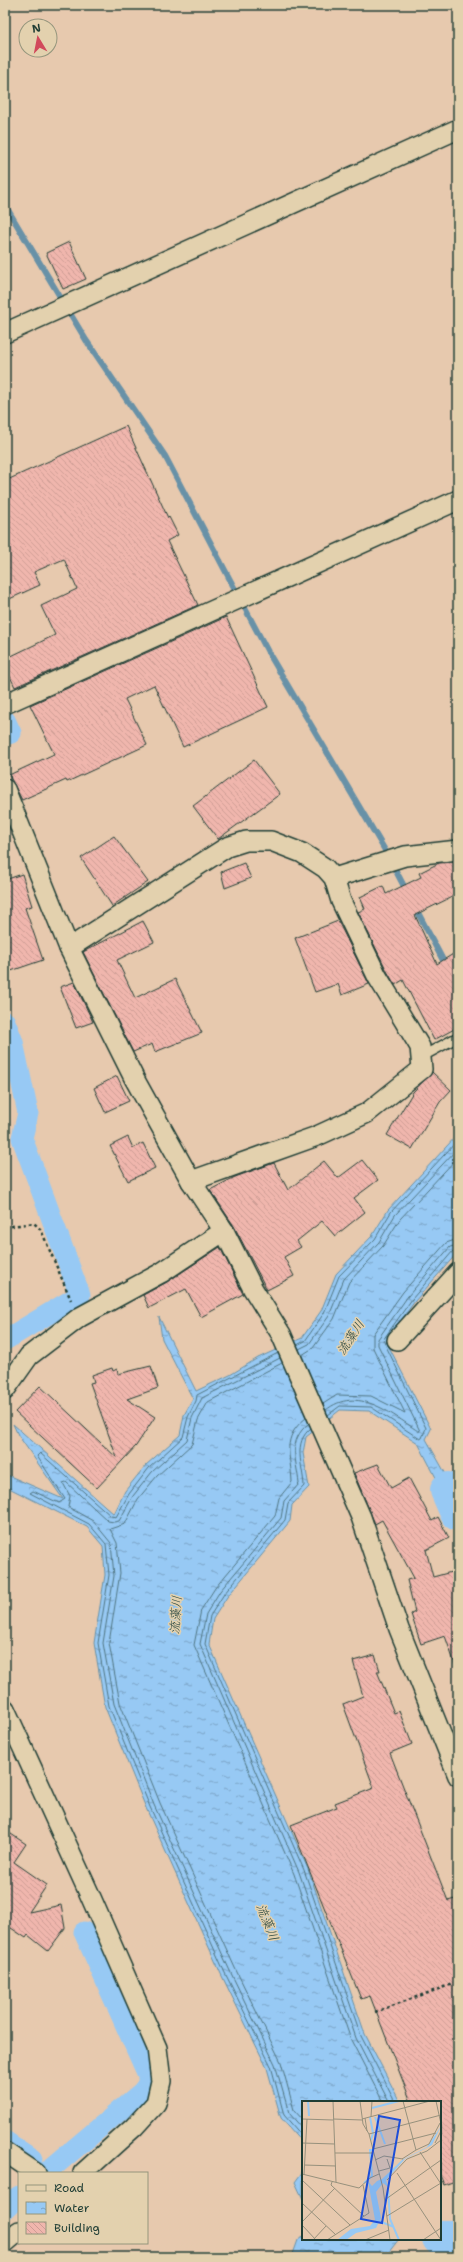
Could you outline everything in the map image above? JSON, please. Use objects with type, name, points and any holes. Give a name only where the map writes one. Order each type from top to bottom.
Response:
[{"type":"street","points":[[5,334],[458,129]]},
{"type":"street","points":[[5,704],[458,500]]},
{"type":"street","points":[[5,789],[9,809],[69,948],[135,1080],[191,1181],[224,1231],[253,1289],[281,1334],[361,1517],[399,1629],[453,1747],[458,1776]]},
{"type":"street","points":[[69,948],[227,847],[246,841],[271,841],[302,853],[326,868],[334,878],[340,901],[377,976],[420,1047],[422,1069],[367,1112],[317,1136],[191,1181]]},
{"type":"street","points":[[334,878],[405,856],[458,850]]},
{"type":"street","points":[[5,1390],[29,1356],[80,1317],[162,1273],[224,1231]]},
{"type":"street","points":[[398,1340],[458,1273]]},
{"type":"street","points":[[5,1709],[89,1893],[157,2048],[161,2081],[156,2102],[134,2127],[84,2172]]},
{"type":"street","points":[[5,2152],[35,2172]]},
{"type":"street","points":[[5,2243],[18,2232]]},
{"type":"lane","points":[[421,1057],[458,1037]]},
{"type":"path","points":[[5,1227],[34,1222],[41,1230],[66,1289]]},
{"type":"path","points":[[375,2012],[458,1982]]},
{"type":"water","name":"流藻川","points":[[458,1134],[458,1252],[415,1301],[386,1341],[431,1429],[426,1439],[452,1485],[444,1493],[418,1443],[369,1411],[340,1410],[306,1437],[303,1453],[309,1487],[292,1505],[290,1521],[227,1597],[213,1619],[209,1644],[308,1869],[365,2034],[399,2101],[302,2101],[302,2142],[281,2118],[267,2068],[221,1974],[146,1808],[105,1707],[94,1643],[105,1575],[103,1546],[87,1527],[5,1486],[5,1474],[63,1499],[18,1435],[13,1424],[114,1514],[125,1491],[146,1465],[180,1435],[184,1415],[193,1399],[162,1339],[159,1317],[196,1391],[230,1375],[258,1358],[302,1338],[321,1311],[336,1274],[372,1236],[388,1210]]},
{"type":"water","points":[[302,2172],[302,2197],[295,2182]]},
{"type":"water","points":[[302,2237],[302,2240],[398,2240],[385,2257],[292,2257],[298,2240]]},
{"type":"building","points":[[69,242],[86,279],[63,289],[46,253]]},
{"type":"building","points":[[126,426],[168,518],[169,517],[178,535],[167,541],[198,605],[15,687],[5,666],[5,659],[55,635],[41,606],[77,589],[64,559],[34,572],[40,585],[5,601],[5,481]]},
{"type":"building","points":[[226,617],[268,707],[183,747],[154,685],[125,699],[147,745],[67,782],[66,780],[22,800],[9,775],[54,754],[30,705]]},
{"type":"building","points":[[254,760],[280,794],[218,839],[193,806]]},
{"type":"building","points":[[114,836],[148,882],[112,906],[81,858]]},
{"type":"building","points":[[454,862],[458,870],[458,894],[415,915],[437,964],[458,951],[458,1027],[434,1040],[403,980],[395,985],[358,912],[365,909],[360,897],[383,886],[386,894],[421,877],[419,873],[439,863]]},
{"type":"building","points":[[244,863],[251,878],[225,888],[221,872]]},
{"type":"building","points":[[22,874],[32,906],[25,908],[43,960],[5,973],[5,880]]},
{"type":"building","points":[[143,921],[154,942],[117,960],[135,998],[175,979],[202,1033],[155,1052],[152,1044],[133,1052],[83,952]]},
{"type":"building","points":[[338,921],[369,984],[342,995],[338,984],[315,992],[295,938]]},
{"type":"building","points":[[74,982],[93,1022],[76,1028],[60,987]]},
{"type":"building","points":[[432,1072],[451,1090],[440,1102],[412,1149],[387,1135],[413,1092]]},
{"type":"building","points":[[117,1076],[129,1101],[105,1112],[94,1088]]},
{"type":"building","points":[[128,1137],[133,1148],[143,1143],[155,1168],[128,1181],[110,1146]]},
{"type":"building","points":[[362,1160],[378,1180],[354,1198],[365,1212],[335,1236],[322,1221],[297,1241],[301,1247],[284,1257],[294,1276],[267,1290],[234,1226],[210,1190],[235,1177],[274,1163],[288,1190],[324,1161],[338,1178]]},
{"type":"building","points":[[220,1247],[243,1294],[201,1317],[186,1289],[149,1308],[143,1295],[167,1282]]},
{"type":"building","points":[[151,1366],[158,1388],[127,1399],[155,1417],[136,1446],[97,1488],[15,1412],[40,1386],[117,1458],[90,1383],[94,1382],[92,1375],[112,1368],[113,1371],[117,1369],[118,1374]]},
{"type":"building","points":[[378,1464],[391,1488],[409,1478],[432,1521],[438,1517],[449,1538],[426,1550],[433,1577],[455,1571],[458,1584],[458,1666],[456,1667],[445,1636],[421,1644],[411,1614],[415,1612],[407,1580],[414,1578],[382,1520],[375,1524],[354,1473]]},
{"type":"building","points":[[375,1655],[380,1671],[377,1671],[394,1713],[399,1711],[412,1744],[390,1753],[448,1901],[458,1898],[458,2180],[444,2185],[441,2178],[441,2101],[411,2101],[370,1996],[361,1999],[291,1825],[337,1807],[335,1803],[374,1788],[343,1704],[363,1696],[353,1661]]},
{"type":"building","points":[[5,1830],[26,1844],[14,1862],[47,1885],[29,1912],[61,1905],[65,1928],[48,1951],[28,1935],[26,1938],[5,1924]]},
{"type":"waterway","points":[[5,205],[86,340],[165,456],[268,652],[386,852],[407,892]]},
{"type":"waterway","points":[[5,720],[11,733],[5,735]]},
{"type":"waterway","points":[[415,907],[446,966]]},
{"type":"waterway","points":[[5,1022],[13,1042],[28,1113],[22,1138],[80,1295],[5,1340]]},
{"type":"waterway","points":[[448,1490],[458,1513]]},
{"type":"waterway","points":[[47,2172],[142,2092],[148,2084],[148,2075],[84,1932]]},
{"type":"waterway","points":[[5,2141],[32,2159]]},
{"type":"waterway","points":[[5,2209],[18,2197]]},
{"type":"waterway","points":[[441,2238],[458,2238]]}]
